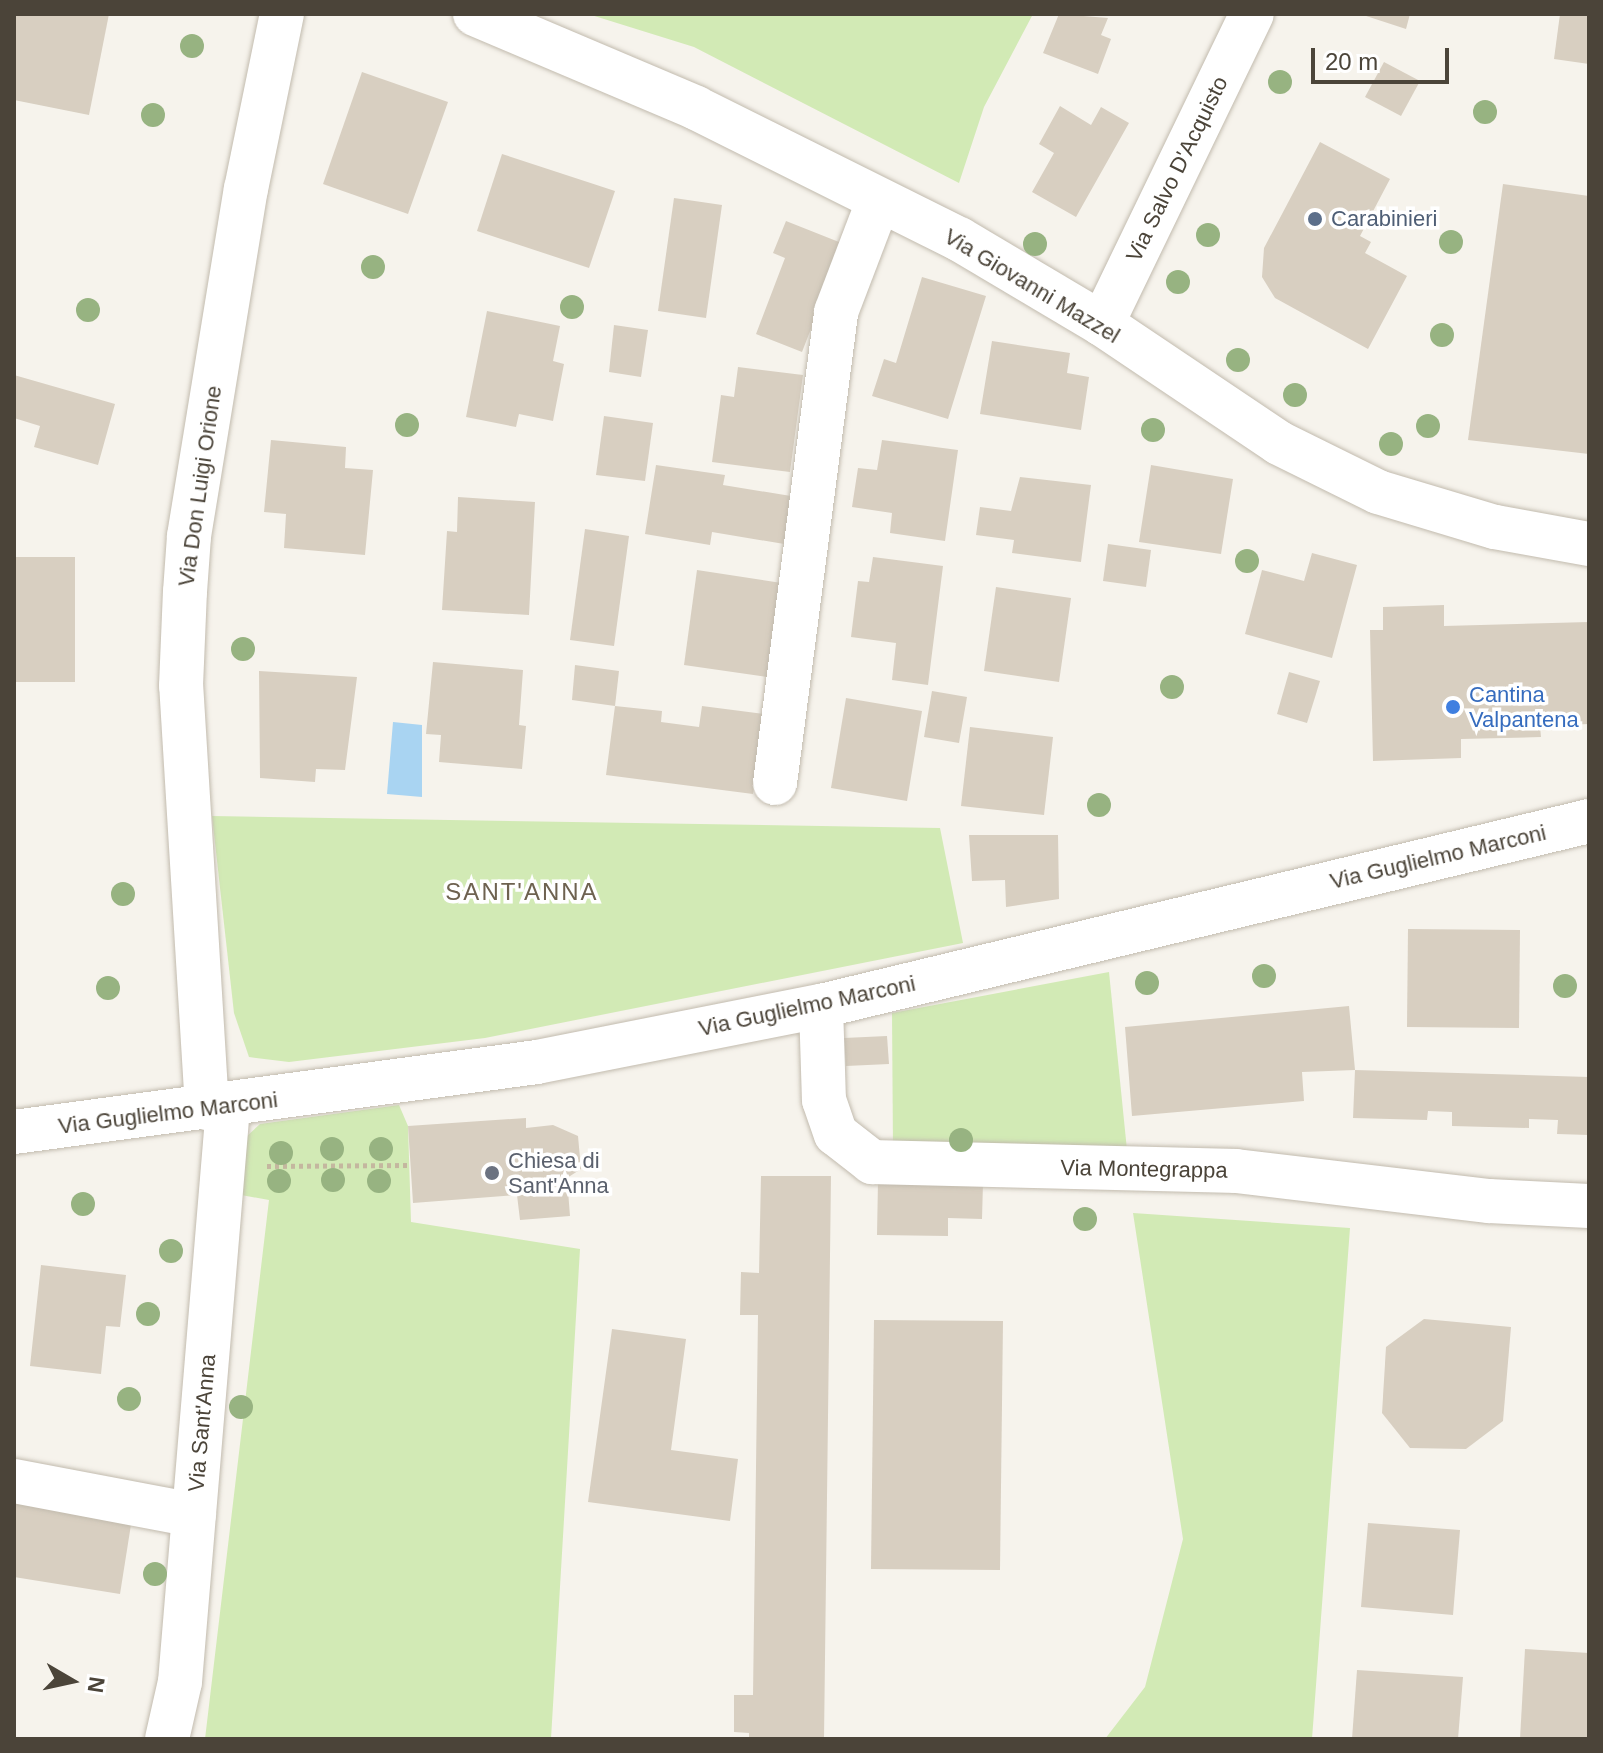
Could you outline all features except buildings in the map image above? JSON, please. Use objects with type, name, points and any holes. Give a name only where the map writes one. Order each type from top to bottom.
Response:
[{"type":"street","name":"Via Don Luigi Orione","points":[[217,1107],[181,686],[185,592],[246,189],[282,14]]},
{"type":"street","name":"Via Giovanni Mazzel","points":[[475,14],[696,108],[878,202],[959,239],[1102,324],[1279,443],[1378,492],[1480,523],[1589,544]]},
{"type":"street","name":"Via Salvo D'Acquisto","points":[[1102,324],[1252,14]]},
{"type":"street","points":[[775,783],[836,312],[878,202]]},
{"type":"street","name":"Via Guglielmo Marconi","points":[[14,1132],[537,1062],[821,1006],[1589,821]]},
{"type":"street","name":"Via Montegrappa","points":[[821,1006],[824,1100],[836,1134],[872,1162],[1236,1171],[1489,1201],[1589,1206]]},
{"type":"street","name":"Via Sant'Anna","points":[[167,1739],[180,1682],[224,1167],[217,1107]]},
{"type":"street","points":[[14,1481],[194,1515]]},
{"type":"path","points":[[224,1167],[410,1165]]},
{"type":"green space","points":[[588,14],[1033,14],[984,107],[959,183],[694,47]]},
{"type":"green space","points":[[212,816],[940,828],[963,943],[485,1038],[289,1062],[249,1057],[234,1013]]},
{"type":"green space","points":[[1109,972],[1127,1150],[893,1149],[892,1013]]},
{"type":"green space","points":[[399,1105],[408,1126],[411,1222],[580,1249],[551,1739],[205,1739],[269,1200],[241,1195],[245,1138],[260,1124]]},
{"type":"green space","points":[[1133,1213],[1350,1228],[1312,1739],[1105,1739],[1145,1687],[1183,1539]]},
{"type":"water","points":[[393,722],[422,725],[422,797],[387,794]]},
{"type":"place","name":"Carabinieri","points":[[1315,219]]},
{"type":"place","name":"Cantina Valpantena","points":[[1453,707]]},
{"type":"place","name":"Chiesa di Sant'Anna","points":[[492,1173]]},
{"type":"district","name":"SANT'ANNA","points":[[522,892]]}]
